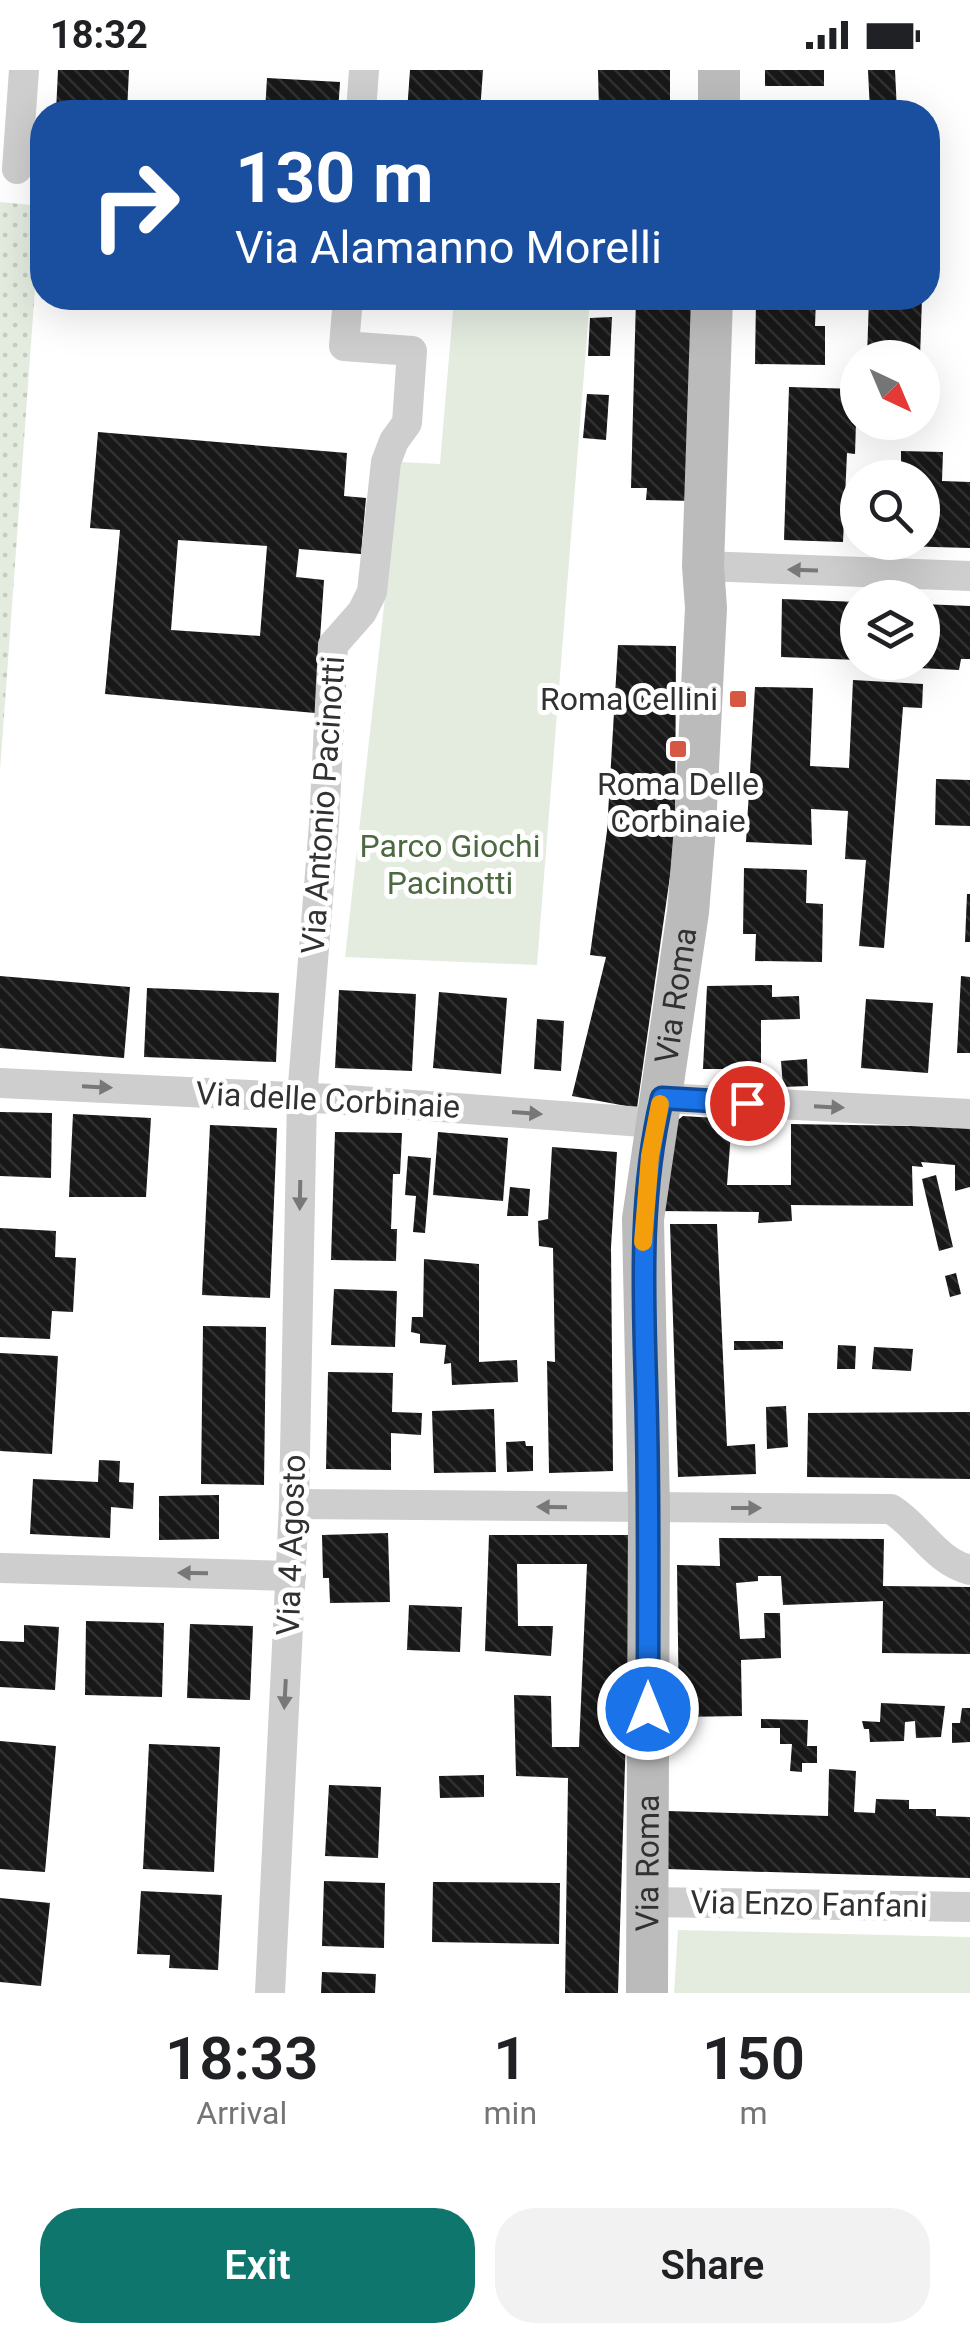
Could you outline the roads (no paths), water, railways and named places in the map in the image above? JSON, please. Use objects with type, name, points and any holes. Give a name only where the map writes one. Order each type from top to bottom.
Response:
[{"type":"main road","points":[[719,70],[719,100]]},
{"type":"main road","name":"Via Roma","points":[[646,1993],[649,1509],[643,1219],[688,912],[696,827],[706,608],[712,310]]},
{"type":"street","points":[[18,168],[24,70]]},
{"type":"street","points":[[362,100],[364,70]]},
{"type":"street","name":"Via Antonio Pacinotti","points":[[302,1097],[324,824],[333,645],[362,612],[372,592],[386,462],[407,423],[412,350],[344,346],[347,310]]},
{"type":"street","points":[[704,566],[970,576]]},
{"type":"street","name":"Via delle Corbinaie","points":[[0,1083],[659,1110],[970,1114]]},
{"type":"street","name":"Via 4 Agosto","points":[[270,1993],[294,1504],[302,1097]]},
{"type":"street","points":[[294,1504],[891,1509],[908,1520],[949,1562],[970,1570]]},
{"type":"street","points":[[0,1568],[290,1576]]},
{"type":"street","name":"Via Enzo Fanfani","points":[[648,1902],[970,1907]]},
{"type":"place","name":"Roma Cellini","points":[[738,699]]},
{"type":"place","name":"Roma Delle Corbinaie","points":[[678,749]]},
{"type":"park label","name":"Parco Giochi Pacinotti","points":[[450,864]]}]
